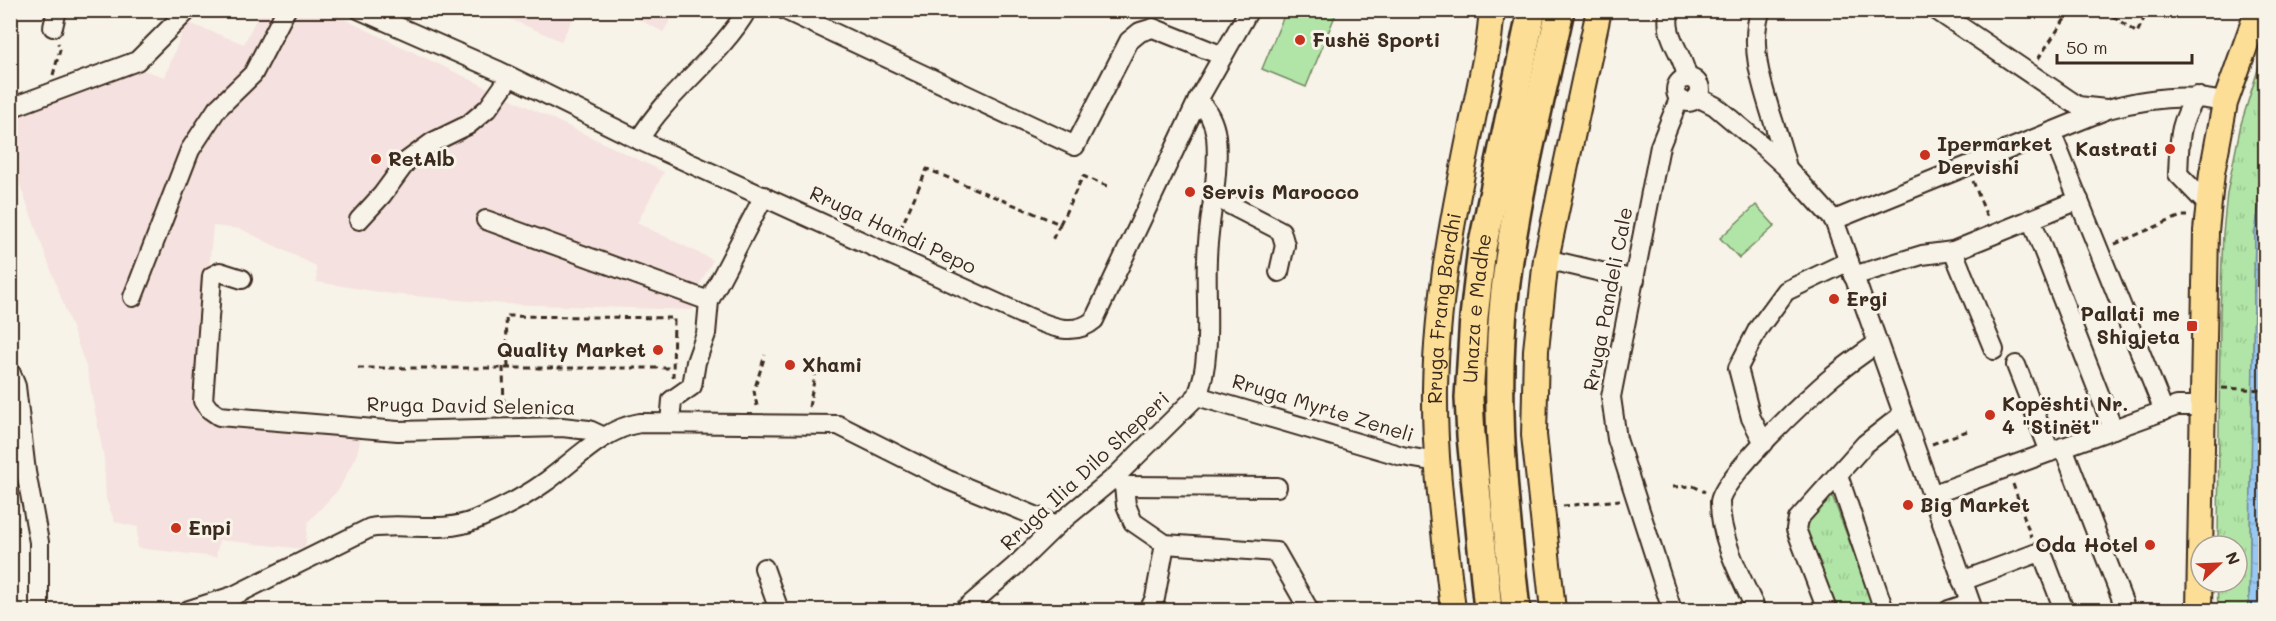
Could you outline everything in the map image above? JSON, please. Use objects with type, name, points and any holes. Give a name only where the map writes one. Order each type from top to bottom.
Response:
[{"type":"highway","points":[[1490,209],[1484,169],[1516,10]]},
{"type":"highway","name":"Unaza e Madhe","points":[[1488,610],[1476,501],[1469,398],[1474,317],[1490,209],[1532,10]]},
{"type":"highway","name":"Unaza e Madhe","points":[[1516,610],[1500,444],[1499,385],[1506,283],[1560,10]]},
{"type":"highway","points":[[1517,220],[1536,194],[1578,10]]},
{"type":"main road","name":"Rruga Frang Bardhi","points":[[1453,610],[1437,462],[1435,389],[1444,271],[1490,39],[1492,10]]},
{"type":"main road","points":[[1553,610],[1534,435],[1536,350],[1546,259],[1599,10]]},
{"type":"main road","points":[[2199,610],[2208,212],[2225,103],[2258,10]]},
{"type":"street","points":[[10,108],[137,62],[188,10]]},
{"type":"street","points":[[133,297],[190,150],[217,109],[253,74],[286,10]]},
{"type":"street","name":"Rruga Hamdi Pepo","points":[[360,10],[1030,318],[1070,331],[1084,328],[1094,320],[1198,100],[1249,10]]},
{"type":"street","points":[[639,140],[663,105],[678,92],[747,10]]},
{"type":"street","points":[[785,10],[1075,146],[1128,41],[1140,32],[1154,28],[1223,56]]},
{"type":"street","name":"Rruga Pandeli Cale","points":[[1670,10],[1666,22],[1685,62],[1687,78],[1680,81],[1676,88],[1689,98],[1660,146],[1611,397],[1617,439],[1672,610]]},
{"type":"street","points":[[1761,10],[1755,38],[1757,58],[1787,168]]},
{"type":"street","points":[[1936,10],[2079,106],[2108,109]]},
{"type":"street","points":[[359,220],[407,161],[432,141],[468,124],[488,108],[510,77]]},
{"type":"street","points":[[1833,220],[2108,109],[2131,103],[2197,96],[2225,103]]},
{"type":"street","points":[[2197,96],[2180,127],[2178,174],[2208,212]]},
{"type":"street","points":[[1689,98],[1715,106],[1787,168],[1833,220],[1972,607],[1949,610]]},
{"type":"street","name":"Rruga Ilia Dilo Sheperi","points":[[964,610],[1015,566],[1057,525],[1120,482],[1197,396],[1204,362],[1207,258],[1216,133],[1206,108],[1198,100]]},
{"type":"street","points":[[2052,132],[2164,411]]},
{"type":"street","points":[[670,423],[672,400],[692,386],[696,362],[706,334],[709,301],[764,196]]},
{"type":"street","points":[[1213,196],[1281,231],[1285,244],[1279,272]]},
{"type":"street","points":[[1764,443],[1751,418],[1738,368],[1758,329],[1786,291],[1851,269],[1953,251],[2079,200]]},
{"type":"street","points":[[2031,219],[2113,429]]},
{"type":"street","points":[[486,220],[709,301]]},
{"type":"street","points":[[1953,251],[1994,350]]},
{"type":"street","points":[[1546,259],[1635,280]]},
{"type":"street","name":"Rruga David Selenica","points":[[242,279],[220,272],[212,276],[203,401],[219,416],[398,431],[562,427],[589,430],[604,437]]},
{"type":"street","points":[[1756,610],[1727,542],[1720,499],[1729,481],[1764,443],[1831,377],[1876,344]]},
{"type":"street","points":[[2016,365],[2126,610]]},
{"type":"street","points":[[10,371],[16,386],[18,472],[39,542],[39,610]]},
{"type":"street","name":"Rruga Myrte Zeneli","points":[[1197,396],[1402,456],[1437,462]]},
{"type":"street","points":[[1931,495],[2177,406],[2203,405]]},
{"type":"street","points":[[1827,610],[1796,529],[1798,519],[1865,444],[1902,416]]},
{"type":"street","points":[[189,610],[233,596],[370,528],[386,525],[446,527],[472,521],[543,484],[604,437],[627,425],[670,423],[838,426],[937,475],[1057,525]]},
{"type":"street","points":[[1838,475],[1884,610]]},
{"type":"street","points":[[1277,487],[1120,482],[1133,522],[1165,544],[1276,552],[1309,610]]},
{"type":"street","points":[[1149,610],[1155,598],[1165,544]]},
{"type":"street","points":[[1962,581],[2037,553],[2044,558],[2064,610]]},
{"type":"street","points":[[764,568],[779,610]]},
{"type":"path","points":[[2029,73],[2071,10]]},
{"type":"path","points":[[2104,10],[2137,33],[2148,10]]},
{"type":"path","points":[[46,95],[60,50],[55,19]]},
{"type":"path","points":[[1967,166],[1994,234]]},
{"type":"path","points":[[899,232],[927,169],[1060,224]]},
{"type":"path","points":[[1052,240],[1083,176],[1107,186]]},
{"type":"path","points":[[2100,251],[2181,216],[2208,212]]},
{"type":"path","points":[[505,428],[506,316],[674,318],[672,400]]},
{"type":"path","points":[[756,402],[754,391],[765,355]]},
{"type":"path","points":[[809,402],[817,365]]},
{"type":"path","points":[[358,368],[673,368]]},
{"type":"path","points":[[2221,388],[2265,390]]},
{"type":"path","points":[[1915,451],[1967,431]]},
{"type":"path","points":[[2007,467],[2037,553]]},
{"type":"path","points":[[1672,487],[1693,486]]},
{"type":"path","points":[[1561,507],[1636,498]]},
{"type":"shaded area","points":[[260,11],[327,11],[664,172],[637,223],[713,260],[694,295],[693,310],[505,304],[392,294],[317,282],[316,266],[241,229],[213,226],[195,408],[200,418],[297,429],[362,432],[357,454],[339,489],[308,522],[305,549],[219,540],[216,557],[137,548],[138,527],[115,522],[106,499],[104,458],[87,369],[11,160],[11,118],[142,70],[165,77],[186,22],[244,44]]},
{"type":"shaded area","points":[[492,11],[577,11],[561,41]]},
{"type":"shaded area","points":[[623,11],[676,11],[663,32]]},
{"type":"green space","name":"Fushë Sporti","points":[[1286,11],[1337,11],[1306,87],[1262,69]]},
{"type":"green space","points":[[2265,47],[2265,166],[2255,233],[2249,610],[2218,610],[2217,594],[2249,594],[2249,534],[2218,534],[2223,233],[2227,193],[2241,124]]},
{"type":"green space","points":[[1756,205],[1775,226],[1739,258],[1720,238]]},
{"type":"green space","points":[[1832,495],[1875,610],[1838,610],[1803,523]]},
{"type":"water","points":[[2265,166],[2266,610],[2249,610],[2255,233]]},
{"type":"place","name":"Fushë Sporti","points":[[1300,40]]},
{"type":"place","name":"Kastrati","points":[[2170,149]]},
{"type":"place","name":"Ipermarket Dervishi","points":[[1925,155]]},
{"type":"place","name":"RetAlb","points":[[376,159]]},
{"type":"place","name":"Servis Marocco","points":[[1190,192]]},
{"type":"place","name":"Ergi","points":[[1834,299]]},
{"type":"place","name":"Pallati me Shigjeta","points":[[2192,326]]},
{"type":"place","name":"Quality Market","points":[[658,350]]},
{"type":"place","name":"Xhami","points":[[790,365]]},
{"type":"place","name":"Kopështi Nr. 4 \"Stinët\"","points":[[1990,415]]},
{"type":"place","name":"Big Market","points":[[1908,505]]},
{"type":"place","name":"Enpi","points":[[176,528]]},
{"type":"place","name":"Oda Hotel","points":[[2150,545]]}]
